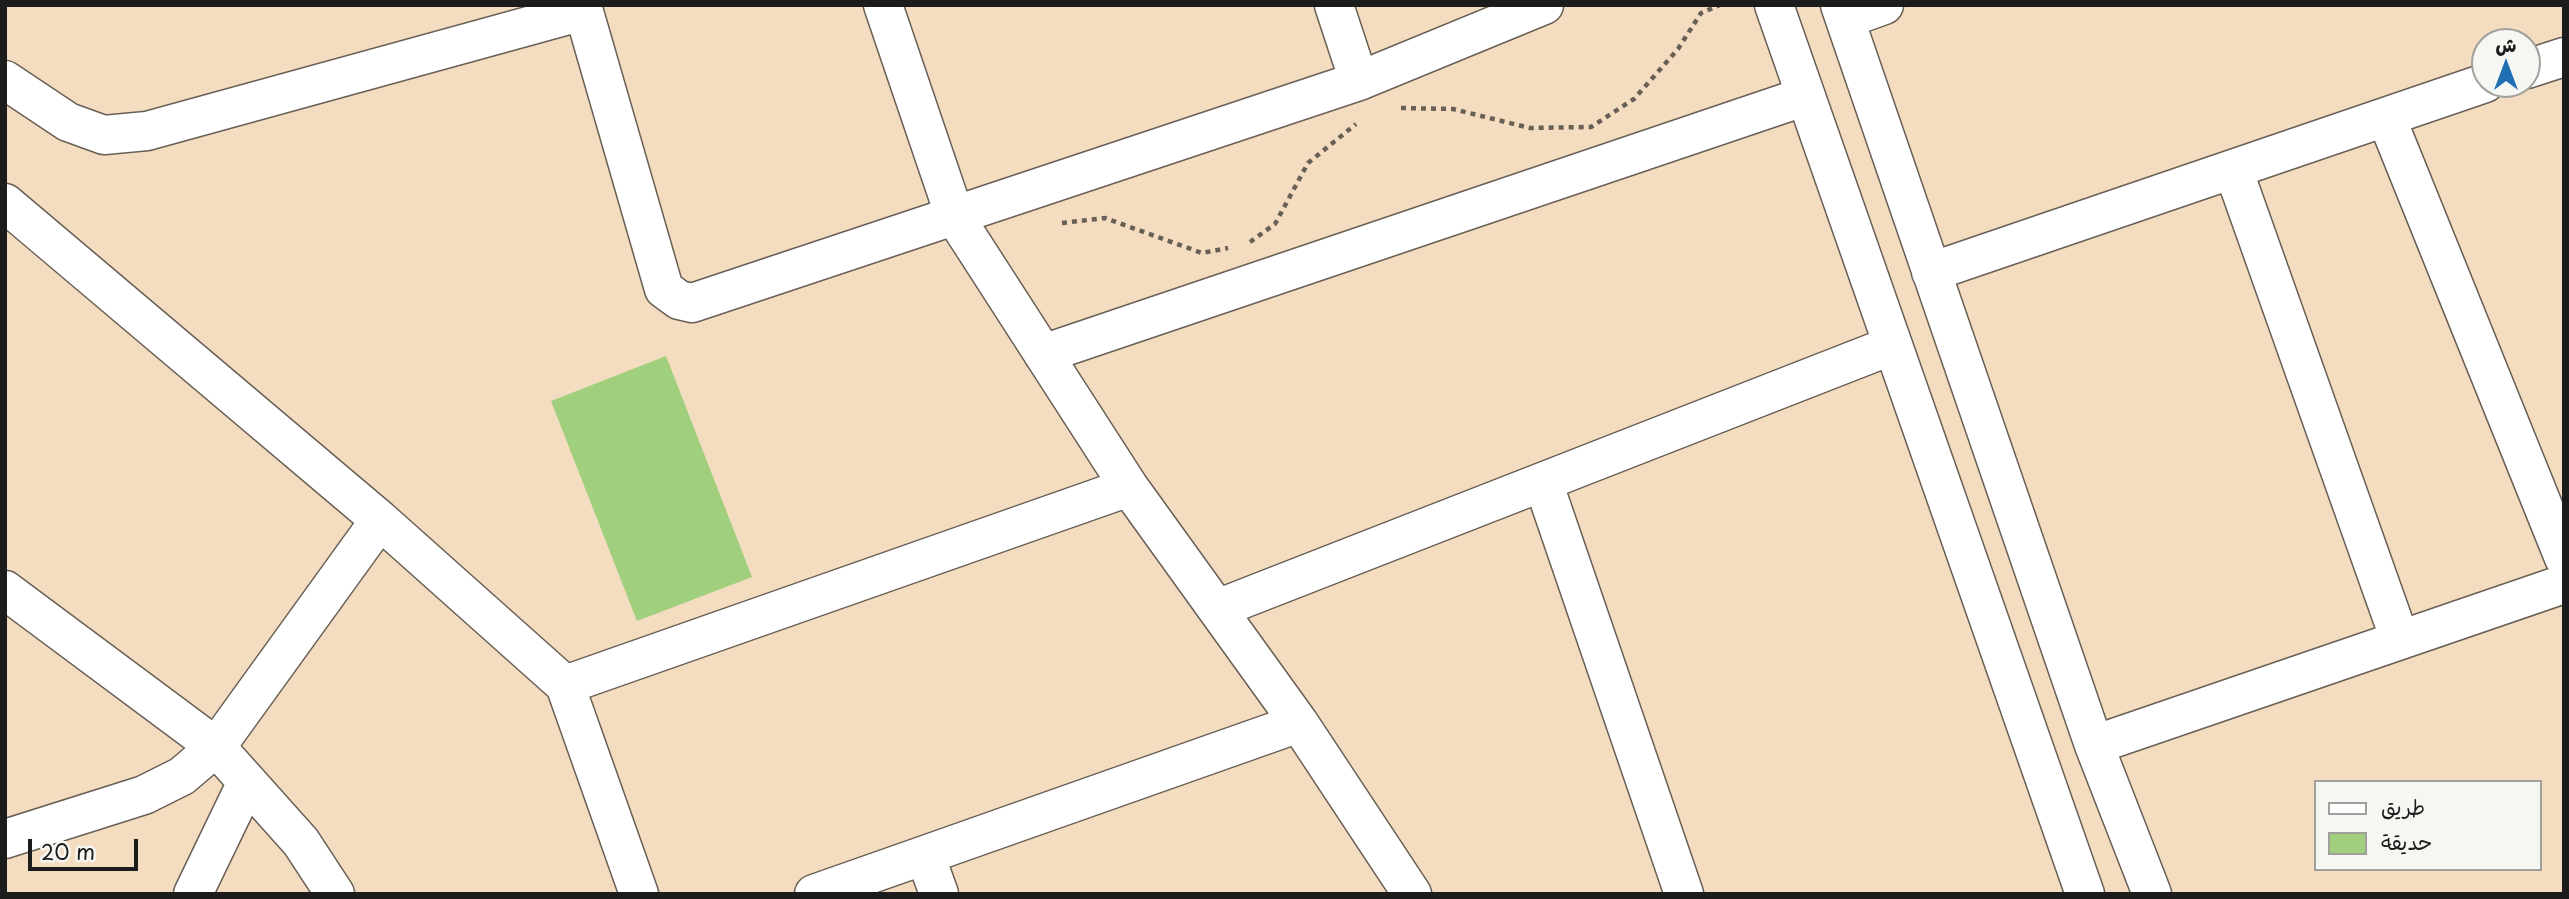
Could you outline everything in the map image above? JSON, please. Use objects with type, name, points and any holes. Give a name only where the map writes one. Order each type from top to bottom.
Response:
[{"type":"street","points":[[883,5],[955,217],[1129,488],[1299,723],[1412,894]]},
{"type":"street","points":[[1335,5],[1359,81]]},
{"type":"street","points":[[5,80],[68,122],[104,135],[148,131],[582,8],[664,289],[679,300],[692,303],[1359,81],[1544,5]]},
{"type":"street","points":[[1774,5],[2085,894]]},
{"type":"street","points":[[1884,5],[1842,12],[2094,745],[2151,894]]},
{"type":"street","points":[[2541,64],[2564,57]]},
{"type":"street","points":[[1931,272],[2471,88]]},
{"type":"street","points":[[1043,354],[1805,96]]},
{"type":"street","points":[[2386,117],[2564,558]]},
{"type":"street","points":[[2233,169],[2400,640]]},
{"type":"street","points":[[5,203],[380,520],[565,685],[639,894]]},
{"type":"street","points":[[1217,609],[1893,345]]},
{"type":"street","points":[[1543,482],[1684,894]]},
{"type":"street","points":[[565,685],[1129,488]]},
{"type":"street","points":[[5,839],[144,795],[182,776],[216,747],[380,520]]},
{"type":"street","points":[[2094,745],[2564,584]]},
{"type":"street","points":[[5,590],[216,747],[301,842],[335,894]]},
{"type":"street","points":[[814,894],[1299,723]]},
{"type":"street","points":[[193,894],[247,782]]},
{"type":"street","points":[[925,855],[939,894]]},
{"type":"path","points":[[1392,111],[1404,107],[1453,109],[1530,128],[1591,127],[1634,99],[1678,49],[1701,13],[1720,5]]},
{"type":"path","points":[[1245,245],[1275,225],[1308,163],[1356,124],[1368,120]]},
{"type":"path","points":[[1056,224],[1105,218],[1202,253],[1234,247]]},
{"type":"green space","points":[[666,356],[752,577],[637,621],[551,401]]}]
